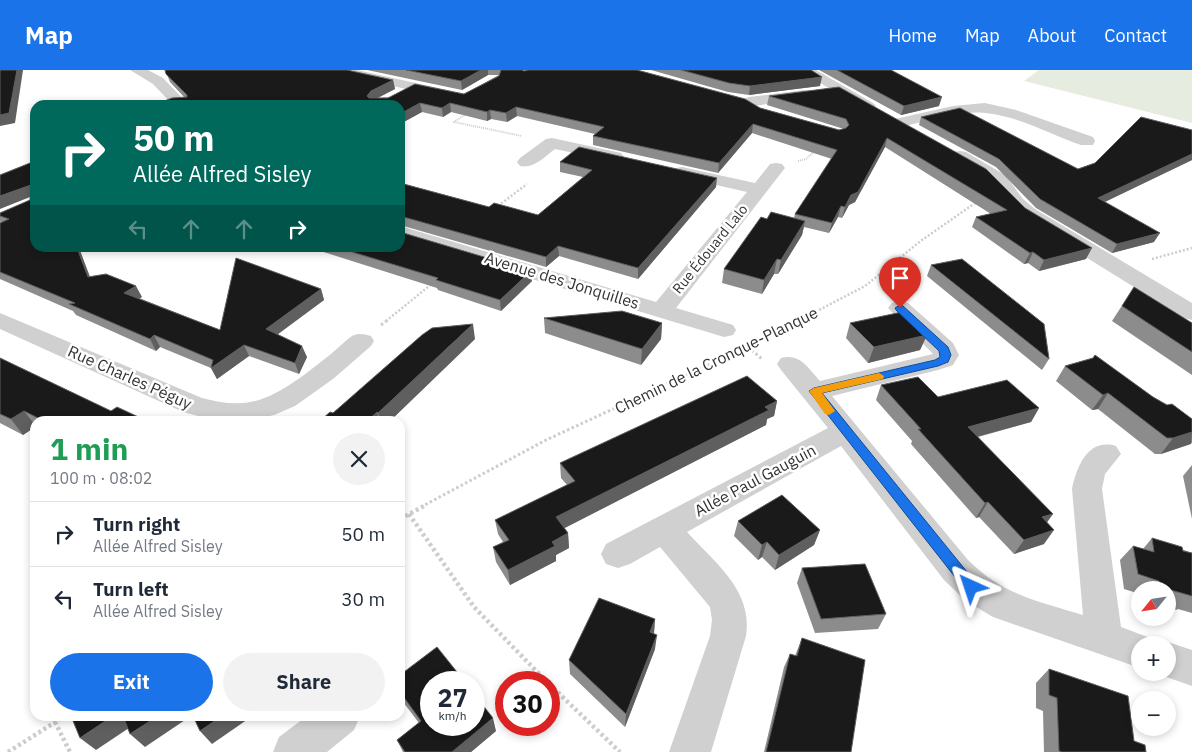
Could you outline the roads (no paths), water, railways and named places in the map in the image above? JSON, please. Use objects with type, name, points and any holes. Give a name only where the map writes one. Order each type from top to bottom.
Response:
[{"type":"street","points":[[137,70],[158,81],[177,100]]},
{"type":"street","points":[[338,70],[464,97]]},
{"type":"street","points":[[806,70],[924,135]]},
{"type":"street","points":[[397,96],[414,86]]},
{"type":"street","points":[[772,115],[742,101],[839,89]]},
{"type":"street","points":[[890,117],[983,108],[1013,114],[1087,141]]},
{"type":"street","points":[[526,162],[552,142],[634,161]]},
{"type":"street","points":[[948,149],[999,179],[1016,203],[1028,213],[1192,313]]},
{"type":"street","name":"Rue Édouard Lalo","points":[[662,167],[758,189]]},
{"type":"street","name":"Rue Édouard Lalo","points":[[662,310],[776,168]]},
{"type":"street","name":"Avenue des Jonquilles","points":[[405,234],[724,330]]},
{"type":"street","points":[[814,391],[944,359],[946,355],[944,350],[900,308]]},
{"type":"street","name":"Rue Charles Péguy","points":[[0,320],[193,405],[216,412],[246,412],[279,403],[303,389],[362,342]]},
{"type":"street","points":[[790,364],[814,391],[971,587],[988,599],[1005,606],[1131,648]]},
{"type":"street","name":"Allée Paul Gauguin","points":[[618,554],[845,431]]},
{"type":"street","points":[[1104,639],[1087,489],[1091,470],[1106,454]]},
{"type":"street","points":[[664,529],[723,596],[730,607],[731,622],[728,636],[690,752]]},
{"type":"street","points":[[1176,663],[1192,668]]},
{"type":"street","points":[[294,752],[334,721]]}]
